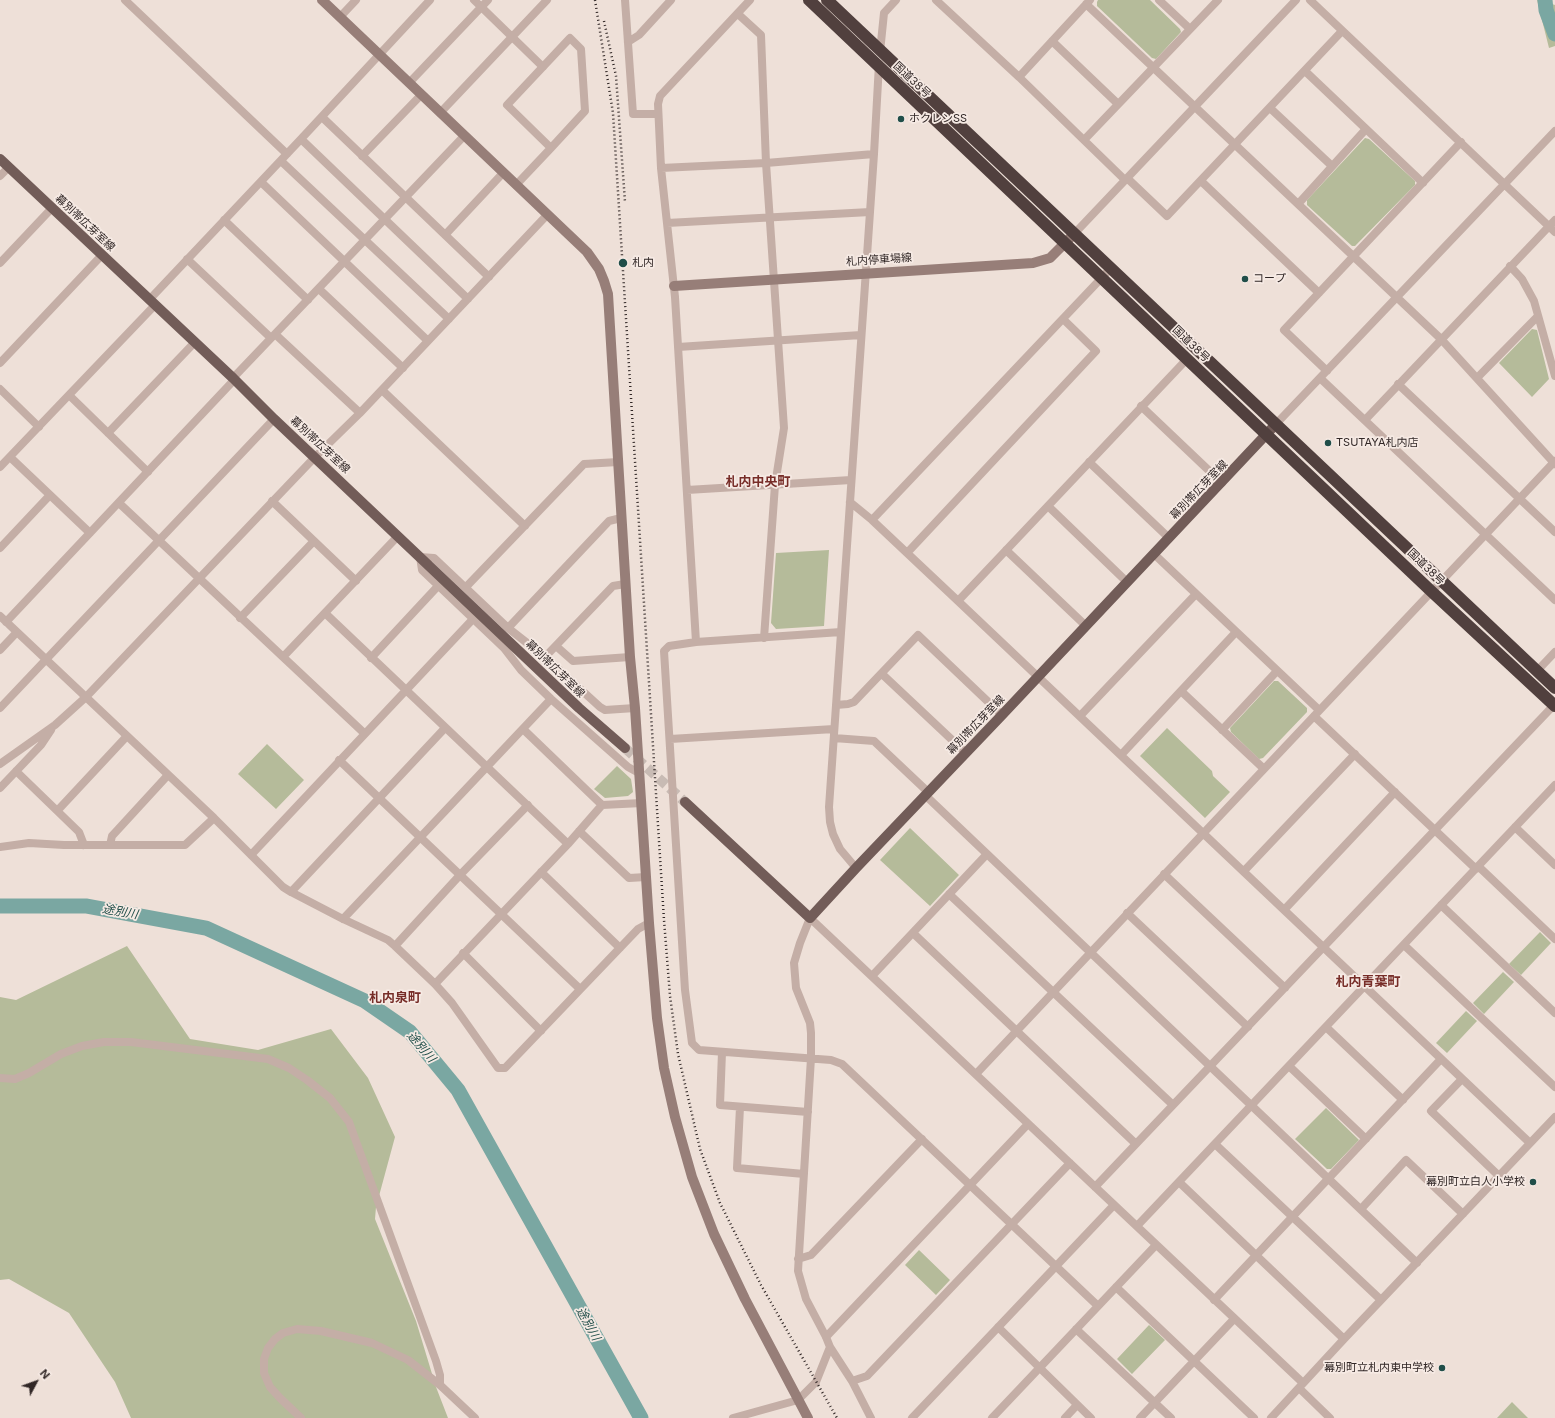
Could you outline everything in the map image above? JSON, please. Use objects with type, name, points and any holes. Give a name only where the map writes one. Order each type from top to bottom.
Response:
[{"type":"highway","name":"国道38号","points":[[809,0],[1554,706]]},
{"type":"highway","name":"国道38号","points":[[826,0],[1555,688]]},
{"type":"main road","name":"幕別帯広芽室線","points":[[0,159],[234,379],[274,419],[579,708],[625,748]]},
{"type":"main road","name":"幕別帯広芽室線","points":[[810,918],[1276,424]]},
{"type":"main road","points":[[685,802],[810,918]]},
{"type":"street","points":[[125,0],[287,154]]},
{"type":"street","points":[[322,0],[587,252],[598,269],[608,294],[625,584],[642,803],[649,923],[657,1018],[664,1068],[675,1117],[692,1177],[714,1234],[745,1298],[808,1418]]},
{"type":"street","points":[[340,17],[356,0]]},
{"type":"street","points":[[0,467],[69,395],[152,302],[187,259],[262,182],[430,0]]},
{"type":"street","points":[[474,0],[543,67]]},
{"type":"street","points":[[409,83],[488,0]]},
{"type":"street","points":[[440,113],[546,0]]},
{"type":"street","points":[[625,0],[633,114],[658,114]]},
{"type":"street","points":[[628,42],[639,35],[671,0]]},
{"type":"street","points":[[696,642],[674,286],[667,224],[658,114],[660,96],[750,0]]},
{"type":"street","points":[[856,868],[840,849],[833,834],[830,822],[829,807],[880,50],[884,13],[896,0]]},
{"type":"street","points":[[936,0],[1167,216],[1342,31]]},
{"type":"street","points":[[1159,0],[1190,30]]},
{"type":"street","points":[[1084,140],[1218,0]]},
{"type":"street","points":[[1074,234],[1296,0]]},
{"type":"street","points":[[1310,0],[1504,184],[1553,226],[1510,266],[1365,420]]},
{"type":"street","points":[[976,1074],[1263,768],[1554,462],[1441,339],[1154,67],[1088,2],[1019,77]]},
{"type":"street","points":[[738,14],[761,35],[766,163],[784,428],[775,485],[764,638]]},
{"type":"street","points":[[516,185],[551,148],[585,111],[581,49],[570,38],[507,105],[551,148]]},
{"type":"street","points":[[1052,41],[1118,104]]},
{"type":"street","points":[[1305,71],[1422,183]]},
{"type":"street","points":[[362,156],[421,95]]},
{"type":"street","points":[[1270,108],[1332,166]]},
{"type":"street","points":[[322,117],[489,277]]},
{"type":"street","points":[[1299,203],[1366,129]]},
{"type":"street","points":[[1276,424],[1555,131]]},
{"type":"street","points":[[464,136],[273,336],[119,503],[3,619],[214,818],[283,887],[342,919],[388,940],[395,946],[435,984],[452,1003],[498,1068],[505,1068],[638,929],[649,923]]},
{"type":"street","points":[[301,139],[468,299]]},
{"type":"street","points":[[1327,371],[1284,330],[1461,142]]},
{"type":"street","points":[[662,168],[766,163],[874,154]]},
{"type":"street","points":[[281,161],[449,319]]},
{"type":"street","points":[[0,176],[9,167]]},
{"type":"street","points":[[445,235],[503,173]]},
{"type":"street","points":[[1201,181],[1319,293]]},
{"type":"street","points":[[262,182],[428,341]]},
{"type":"street","points":[[0,263],[52,208]]},
{"type":"street","points":[[667,224],[870,212]]},
{"type":"street","points":[[0,764],[55,725],[86,697],[272,501],[382,390],[547,215]]},
{"type":"street","points":[[224,220],[308,300]]},
{"type":"street","name":"札内停車場線","points":[[674,286],[1033,263],[1050,258],[1074,234]]},
{"type":"street","points":[[0,363],[102,255]]},
{"type":"street","points":[[187,259],[360,413]]},
{"type":"street","points":[[1510,266],[1522,280],[1534,301],[1555,376]]},
{"type":"street","points":[[872,520],[1111,268]]},
{"type":"street","points":[[319,289],[403,368]]},
{"type":"street","points":[[1477,378],[1538,316]]},
{"type":"street","points":[[907,553],[1096,350],[1063,319]]},
{"type":"street","points":[[678,347],[861,335]]},
{"type":"street","points":[[108,433],[194,342]]},
{"type":"street","points":[[958,601],[1187,359]]},
{"type":"street","points":[[1320,378],[1555,600]]},
{"type":"street","points":[[1398,384],[1555,532]]},
{"type":"street","points":[[0,389],[39,427]]},
{"type":"street","points":[[382,390],[525,526]]},
{"type":"street","points":[[69,395],[148,472]]},
{"type":"street","points":[[1142,406],[1222,482]]},
{"type":"street","points":[[0,708],[274,419]]},
{"type":"street","points":[[10,456],[90,533]]},
{"type":"street","points":[[466,587],[584,464],[618,462]]},
{"type":"street","points":[[1089,462],[1169,538]]},
{"type":"street","points":[[687,490],[851,480]]},
{"type":"street","points":[[0,548],[50,495]]},
{"type":"street","points":[[272,501],[356,581]]},
{"type":"street","points":[[850,502],[872,520],[1080,716],[1530,1143]]},
{"type":"street","points":[[119,503],[364,733]]},
{"type":"street","points":[[1048,506],[1127,582]]},
{"type":"street","points":[[508,628],[610,522],[621,518]]},
{"type":"street","points":[[283,657],[398,536]]},
{"type":"street","points":[[240,618],[314,541]]},
{"type":"street","points":[[1006,550],[1086,626]]},
{"type":"street","points":[[1154,554],[1278,671],[1355,754],[1435,830],[1555,939]]},
{"type":"street","points":[[635,708],[605,710],[600,707],[545,657],[508,628],[434,558],[420,557],[422,570],[504,648],[521,670],[551,699],[628,767],[639,773]]},
{"type":"street","points":[[545,657],[613,586],[625,584]]},
{"type":"street","points":[[370,658],[438,586]]},
{"type":"street","points":[[1080,716],[1196,594]]},
{"type":"street","points":[[325,613],[370,658],[406,690],[568,844]]},
{"type":"street","points":[[251,855],[364,733],[473,619]]},
{"type":"street","points":[[0,650],[17,632]]},
{"type":"street","points":[[841,632],[696,642],[669,646],[664,651],[685,990],[692,1043],[699,1050],[812,1058],[831,1060],[842,1064],[1098,1306]]},
{"type":"street","points":[[1121,755],[1236,632]]},
{"type":"street","points":[[836,705],[854,702],[918,635],[1002,715]]},
{"type":"street","points":[[556,646],[573,661],[630,657]]},
{"type":"street","points":[[1536,671],[1555,652]]},
{"type":"street","points":[[1222,730],[1278,671]]},
{"type":"street","points":[[882,674],[966,753]]},
{"type":"street","points":[[1181,691],[1263,768]]},
{"type":"street","points":[[342,919],[551,699]]},
{"type":"street","points":[[1095,1187],[1554,706]]},
{"type":"street","points":[[0,788],[41,745],[55,725]]},
{"type":"street","points":[[291,892],[445,728]]},
{"type":"street","points":[[523,729],[602,805]]},
{"type":"street","points":[[670,739],[834,729]]},
{"type":"street","points":[[58,810],[127,736]]},
{"type":"street","points":[[834,738],[874,741],[987,854],[1417,1263]]},
{"type":"street","points":[[1244,871],[1355,754]]},
{"type":"street","points":[[339,760],[580,989]]},
{"type":"street","points":[[16,771],[79,832],[84,845]]},
{"type":"street","points":[[110,845],[112,836],[168,775]]},
{"type":"street","points":[[1137,1226],[1515,827],[1554,788]]},
{"type":"street","points":[[1284,910],[1395,792]]},
{"type":"street","points":[[435,984],[568,844],[602,805],[642,803]]},
{"type":"street","points":[[395,946],[460,875],[528,805]]},
{"type":"street","points":[[0,847],[29,843],[84,845],[185,845],[214,818]]},
{"type":"street","points":[[1515,827],[1555,865]]},
{"type":"street","points":[[579,830],[629,878],[646,877]]},
{"type":"street","points":[[872,976],[987,854]]},
{"type":"street","points":[[541,872],[620,948]]},
{"type":"street","points":[[1164,874],[1285,988]]},
{"type":"street","points":[[949,894],[1173,1105]]},
{"type":"street","points":[[1441,905],[1555,1013]]},
{"type":"street","points":[[1127,913],[1248,1027]]},
{"type":"street","points":[[871,1418],[852,1381],[830,1347],[806,1299],[798,1271],[812,1058],[810,1024],[796,988],[794,963],[810,918],[1234,1319],[1301,1386],[1330,1418]]},
{"type":"street","points":[[913,933],[1136,1144]]},
{"type":"street","points":[[1404,945],[1555,1087]]},
{"type":"street","points":[[463,953],[541,1031]]},
{"type":"street","points":[[1326,1027],[1403,1100]]},
{"type":"street","points":[[0,1078],[15,1080],[61,1054],[82,1046],[111,1042],[131,1042],[268,1059],[289,1068],[308,1080],[330,1098],[349,1122],[436,1361],[440,1374],[440,1385]]},
{"type":"street","points":[[722,1052],[720,1105],[808,1112]]},
{"type":"street","points":[[1214,1300],[1441,1059]]},
{"type":"street","points":[[1289,1066],[1366,1139]]},
{"type":"street","points":[[1462,1078],[1431,1111],[1499,1176]]},
{"type":"street","points":[[740,1107],[736,1168],[804,1174]]},
{"type":"street","points":[[1271,1418],[1555,1117]]},
{"type":"street","points":[[826,1337],[1028,1124]]},
{"type":"street","points":[[798,1258],[811,1255],[922,1139]]},
{"type":"street","points":[[1215,1144],[1381,1300]]},
{"type":"street","points":[[1361,1209],[1406,1160],[1463,1214]]},
{"type":"street","points":[[852,1381],[867,1376],[1070,1163]]},
{"type":"street","points":[[1179,1182],[1344,1339]]},
{"type":"street","points":[[912,1418],[1114,1205]]},
{"type":"street","points":[[992,1418],[1156,1245]]},
{"type":"street","points":[[1116,1287],[1254,1418]]},
{"type":"street","points":[[1140,1418],[1234,1319]]},
{"type":"street","points":[[998,1327],[1091,1418]]},
{"type":"street","points":[[300,1418],[270,1387],[264,1373],[264,1359],[268,1348],[275,1339],[283,1333],[297,1329],[321,1331],[372,1343],[408,1360],[440,1385],[475,1418]]},
{"type":"street","points":[[1076,1329],[1171,1418]]},
{"type":"street","points":[[733,1418],[798,1400],[816,1382],[830,1347]]},
{"type":"street","points":[[1065,1418],[1077,1405]]},
{"type":"green space","points":[[1098,0],[1150,0],[1180,29],[1181,32],[1156,59],[1152,58],[1097,6]]},
{"type":"green space","points":[[1537,0],[1551,0],[1552,4],[1555,5],[1555,46],[1549,48]]},
{"type":"green space","points":[[1365,138],[1369,139],[1415,181],[1415,185],[1355,246],[1352,246],[1307,205],[1307,200]]},
{"type":"green space","points":[[1532,329],[1537,330],[1549,379],[1532,397],[1499,363]]},
{"type":"green space","points":[[829,550],[824,626],[776,629],[771,623],[776,553]]},
{"type":"green space","points":[[1274,681],[1278,681],[1307,708],[1307,712],[1263,758],[1259,759],[1231,732],[1230,728]]},
{"type":"green space","points":[[1167,728],[1212,771],[1213,776],[1230,792],[1205,818],[1140,756]]},
{"type":"green space","points":[[267,744],[304,780],[276,809],[238,774]]},
{"type":"green space","points":[[617,766],[631,779],[633,792],[628,796],[605,798],[594,789]]},
{"type":"green space","points":[[910,828],[959,875],[930,906],[880,860]]},
{"type":"green space","points":[[1540,932],[1551,943],[1521,975],[1509,964]]},
{"type":"green space","points":[[127,946],[190,1039],[258,1050],[331,1029],[368,1078],[395,1137],[376,1207],[375,1219],[416,1321],[436,1387],[448,1418],[131,1418],[115,1382],[69,1313],[9,1279],[0,1280],[0,997],[16,1000]]},
{"type":"green space","points":[[1503,972],[1514,982],[1484,1014],[1473,1003]]},
{"type":"green space","points":[[1466,1011],[1477,1021],[1447,1053],[1436,1043]]},
{"type":"green space","points":[[1326,1108],[1359,1140],[1331,1169],[1327,1169],[1295,1139]]},
{"type":"green space","points":[[919,1250],[950,1280],[936,1295],[905,1265]]},
{"type":"green space","points":[[1149,1325],[1165,1340],[1132,1374],[1117,1359]]},
{"type":"green space","points":[[1512,1402],[1528,1418],[1497,1418]]},
{"type":"waterway","points":[[1545,0],[1546,10],[1555,34]]},
{"type":"waterway","name":"途別川","points":[[0,906],[87,906],[206,928],[365,1001],[410,1032],[458,1090],[641,1418]]},
{"type":"tunnel","points":[[625,748],[685,802]]},
{"type":"railway","points":[[595,0],[613,113],[664,920],[670,996],[678,1054],[700,1149],[720,1203],[761,1285],[837,1418]]},
{"type":"railway","points":[[604,21],[616,76],[625,202]]},
{"type":"place","name":"ホクレンSS","points":[[901,119]]},
{"type":"place","name":"札内","points":[[623,263]]},
{"type":"place","name":"コープ","points":[[1245,279]]},
{"type":"place","name":"TSUTAYA札内店","points":[[1328,443]]},
{"type":"place","name":"幕別町立白人小学校","points":[[1533,1182]]},
{"type":"place","name":"幕別町立札内東中学校","points":[[1442,1368]]},
{"type":"district","name":"札内中央町","points":[[758,482]]},
{"type":"district","name":"札内青葉町","points":[[1368,982]]},
{"type":"district","name":"札内泉町","points":[[395,998]]}]
